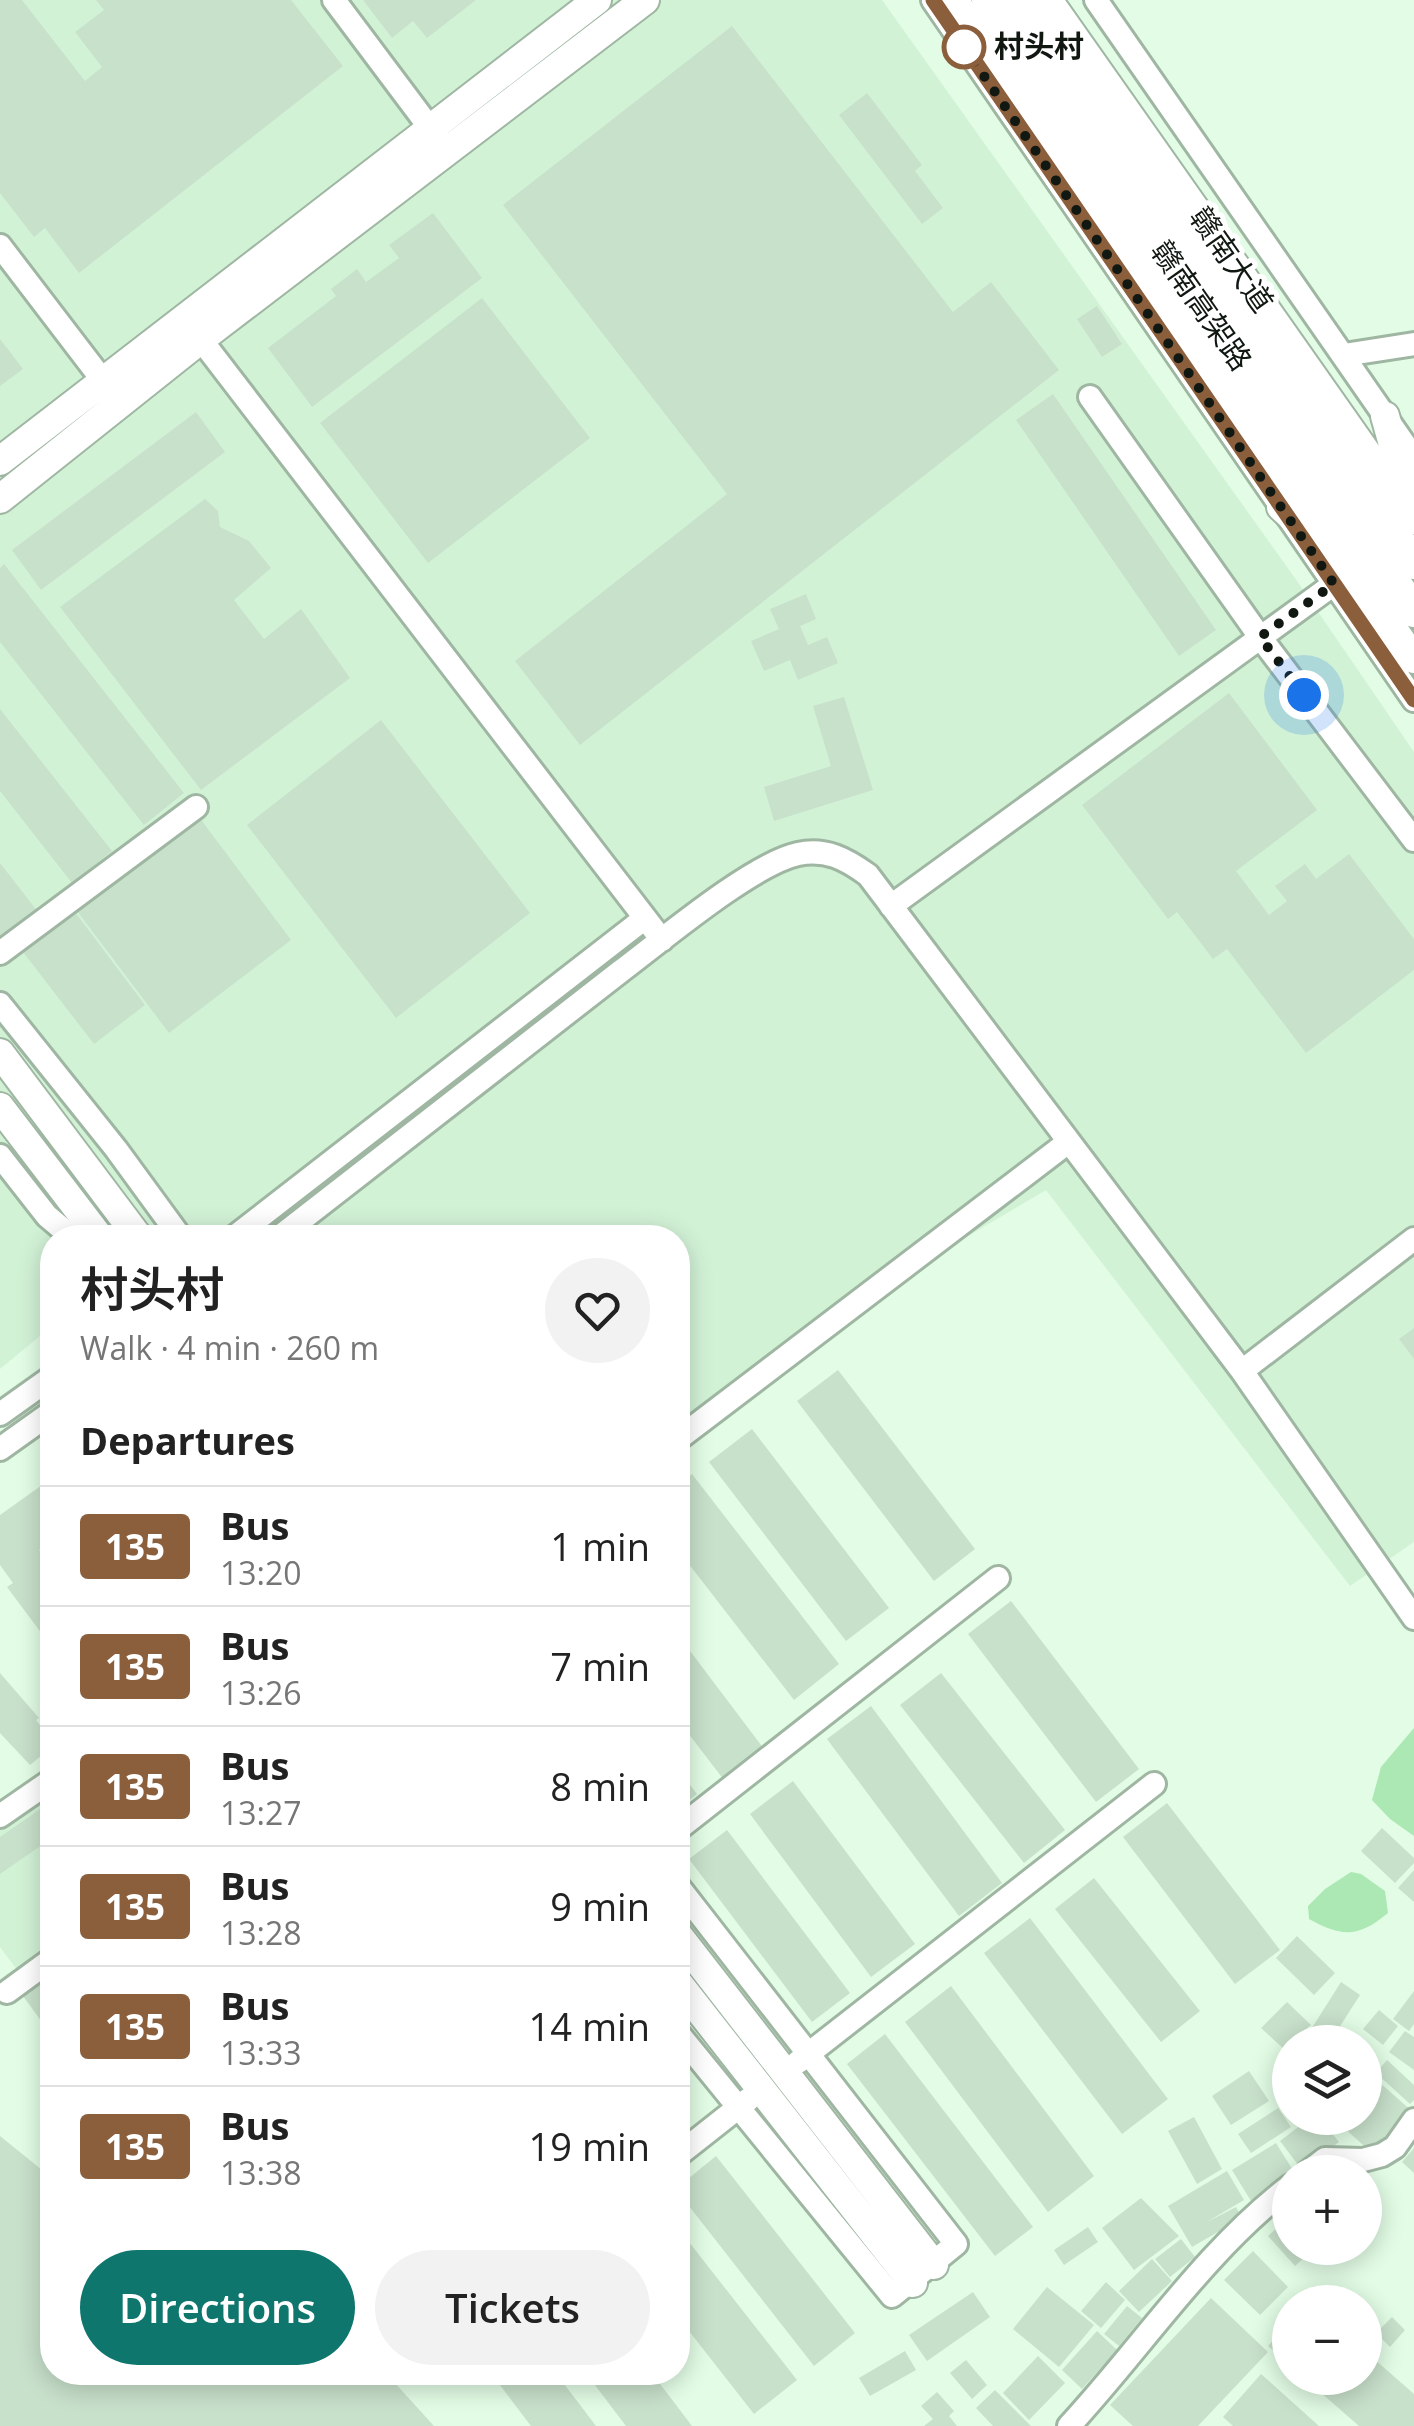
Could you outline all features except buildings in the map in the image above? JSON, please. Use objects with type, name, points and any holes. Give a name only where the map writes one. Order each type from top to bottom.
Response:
[{"type":"highway","name":"赣南高架路","points":[[988,0],[1414,612]]},
{"type":"highway","name":"赣南高架路","points":[[1019,0],[1414,563]]},
{"type":"main road","points":[[439,139],[596,0]]},
{"type":"main road","points":[[0,499],[193,329],[439,139],[645,0]]},
{"type":"main road","points":[[952,0],[1344,578]]},
{"type":"main road","name":"赣南大道","points":[[1048,0],[1414,520]]},
{"type":"main road","points":[[0,461],[104,382],[193,329]]},
{"type":"main road","points":[[1385,416],[1414,520]]},
{"type":"main road","points":[[1281,507],[1414,659]]},
{"type":"main road","points":[[0,1053],[129,1225]]},
{"type":"main road","points":[[0,1107],[90,1225]]},
{"type":"main road","points":[[690,1950],[786,2071],[916,2278]]},
{"type":"main road","points":[[690,1999],[760,2091],[916,2278]]},
{"type":"street","points":[[334,0],[439,139]]},
{"type":"street","points":[[933,0],[1281,507]]},
{"type":"street","points":[[1096,0],[1414,458]]},
{"type":"street","points":[[0,246],[104,382]]},
{"type":"street","points":[[193,329],[662,940]]},
{"type":"street","points":[[1344,354],[1414,344]]},
{"type":"street","points":[[1090,397],[1260,637],[1414,840]]},
{"type":"street","points":[[890,906],[1344,578],[1414,700]]},
{"type":"street","points":[[0,953],[196,807]]},
{"type":"street","points":[[295,1225],[662,940],[762,869],[797,854],[843,857],[868,875],[1242,1371],[1414,1618]]},
{"type":"street","points":[[250,1225],[645,918]]},
{"type":"street","points":[[0,1004],[172,1225]]},
{"type":"street","points":[[690,1431],[1067,1143]]},
{"type":"street","points":[[0,1156],[58,1225]]},
{"type":"street","points":[[1242,1371],[1414,1239]]},
{"type":"street","points":[[0,1414],[40,1386]]},
{"type":"street","points":[[0,1449],[40,1421]]},
{"type":"street","points":[[690,1820],[998,1578]]},
{"type":"street","points":[[690,2145],[1154,1784]]},
{"type":"street","points":[[0,1816],[40,1788]]},
{"type":"street","points":[[690,1901],[956,2244],[916,2278],[736,2109],[690,2048]]},
{"type":"street","points":[[7,1992],[40,1968]]},
{"type":"street","points":[[1382,2156],[1395,2147],[1414,2120]]},
{"type":"street","points":[[1069,2426],[1194,2277],[1272,2200]]},
{"type":"shaded area","points":[[0,0],[882,0],[1297,581],[1414,752],[1414,1542],[1350,1586],[1046,1190],[821,1323],[690,1423],[690,1225],[40,1225],[40,1336],[0,1369]]},
{"type":"shaded area","points":[[1414,1728],[1414,1836],[1372,1800],[1381,1767]]},
{"type":"shaded area","points":[[40,1800],[40,1960],[21,1975],[0,1947],[0,1826]]},
{"type":"shaded area","points":[[1351,1872],[1361,1874],[1385,1891],[1388,1913],[1368,1927],[1350,1932],[1309,1919],[1308,1906]]},
{"type":"bus line","name":"135","points":[[933,0],[1414,700]]},
{"type":"place","name":"村头村","points":[[964,47]]},
{"type":"route","points":[[964,47],[1334,584],[1260,637],[1304,695]]}]
